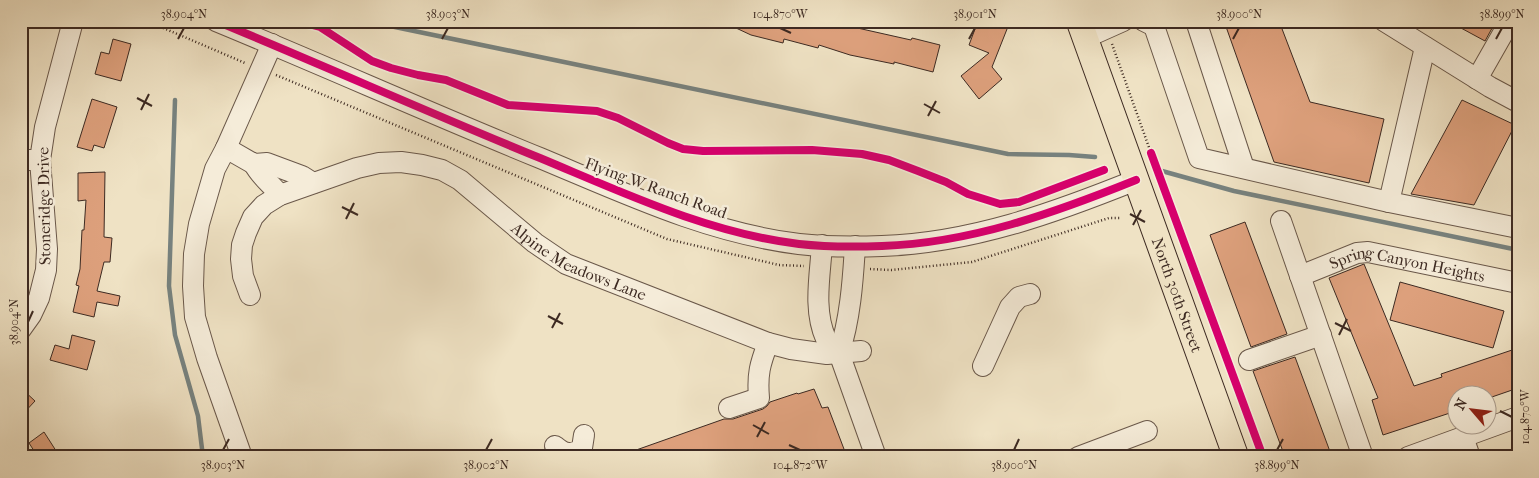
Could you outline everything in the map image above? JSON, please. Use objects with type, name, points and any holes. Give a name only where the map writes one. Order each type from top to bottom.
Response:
[{"type":"main road","name":"North 30th Street","points":[[1098,27],[1136,180],[1236,457]]},
{"type":"street","name":"Stoneridge Drive","points":[[21,329],[31,315],[39,298],[46,270],[47,249],[31,160],[45,128],[73,21]]},
{"type":"street","name":"Flying W Ranch Road","points":[[216,21],[664,209],[711,225],[758,237],[801,244],[822,245],[882,246],[925,243],[976,234],[1020,223],[1136,180]]},
{"type":"street","points":[[1144,21],[1154,26],[1199,158],[1389,202],[1518,228]]},
{"type":"street","points":[[1196,21],[1244,168]]},
{"type":"street","points":[[1384,21],[1477,79],[1518,102]]},
{"type":"street","points":[[1477,79],[1510,21]]},
{"type":"street","points":[[242,457],[206,358],[195,317],[193,286],[194,254],[198,224],[215,169],[272,44]]},
{"type":"street","points":[[1389,202],[1425,46]]},
{"type":"street","points":[[226,148],[254,164],[259,174],[280,195]]},
{"type":"street","name":"Alpine Meadows Lane","points":[[250,295],[243,276],[241,259],[246,233],[253,217],[264,205],[280,195],[357,168],[379,163],[401,162],[422,164],[442,170],[460,180],[535,244],[566,264],[768,343],[791,349],[827,354],[861,351]]},
{"type":"street","points":[[254,164],[267,163],[302,176],[313,183]]},
{"type":"street","points":[[1280,221],[1362,457]]},
{"type":"street","points":[[822,245],[818,302],[819,314],[827,341],[840,353],[876,457]]},
{"type":"street","points":[[840,353],[845,337],[855,246]]},
{"type":"street","name":"Spring Canyon Heights","points":[[1300,276],[1358,253],[1368,252],[1518,283]]},
{"type":"street","points":[[983,366],[1010,306],[1019,297],[1030,294]]},
{"type":"street","points":[[1249,360],[1320,335]]},
{"type":"street","points":[[729,408],[759,398],[759,366],[768,343]]},
{"type":"street","points":[[1408,457],[1518,417]]},
{"type":"street","points":[[1078,457],[1147,431]]},
{"type":"street","points":[[555,446],[560,451],[568,454],[576,453],[582,448],[584,436]]},
{"type":"street","points":[[1463,437],[1470,457]]},
{"type":"path","points":[[1098,27],[1151,153]]},
{"type":"building","points":[[721,21],[825,21],[835,24],[836,21],[840,21],[854,25],[853,27],[940,45],[933,72],[894,62],[894,64],[850,55],[819,45],[818,48],[784,39],[783,43],[751,35]]},
{"type":"building","points":[[978,21],[1002,21],[1009,24],[992,67],[1002,79],[979,99],[961,76],[989,53],[969,45]]},
{"type":"building","points":[[1224,21],[1279,21],[1310,102],[1384,119],[1369,183],[1274,162]]},
{"type":"building","points":[[1448,21],[1496,21],[1485,41]]},
{"type":"building","points":[[113,39],[131,44],[121,81],[95,74],[101,52],[109,54]]},
{"type":"building","points":[[92,99],[117,107],[104,148],[94,145],[92,151],[77,147]]},
{"type":"building","points":[[1462,100],[1515,125],[1474,205],[1411,194]]},
{"type":"building","points":[[105,172],[104,237],[112,238],[110,262],[104,262],[97,291],[120,296],[118,306],[97,302],[94,317],[73,312],[79,286],[76,285],[80,269],[86,200],[78,201],[78,173]]},
{"type":"building","points":[[1245,222],[1287,334],[1251,347],[1210,235]]},
{"type":"building","points":[[1364,264],[1414,386],[1442,377],[1441,374],[1518,348],[1518,388],[1496,396],[1496,386],[1446,386],[1446,414],[1383,435],[1372,400],[1378,398],[1329,278]]},
{"type":"building","points":[[1400,282],[1504,311],[1493,348],[1390,320]]},
{"type":"building","points":[[72,335],[95,341],[87,370],[50,360],[55,345],[69,349]]},
{"type":"building","points":[[1295,357],[1332,457],[1285,457],[1253,371]]},
{"type":"building","points":[[21,388],[35,401],[21,416]]},
{"type":"building","points":[[814,389],[822,408],[828,407],[847,457],[622,457],[622,455],[724,419],[733,419],[763,409],[770,402]]},
{"type":"building","points":[[44,432],[60,457],[38,457],[29,443]]},
{"type":"waterway","points":[[366,21],[1008,154],[1095,157]]},
{"type":"waterway","points":[[175,100],[169,286],[175,335],[198,416],[203,457]]},
{"type":"waterway","points":[[1162,171],[1234,191],[1518,250]]},
{"type":"cycle path","points":[[216,21],[635,198],[699,221],[765,239],[809,245],[851,247],[915,244],[948,239],[1043,215],[1136,180]]},
{"type":"cycle path","points":[[297,21],[320,27],[372,61],[391,68],[446,80],[508,105],[597,111],[618,118],[683,149],[703,151],[812,150],[862,154],[889,160],[946,182],[968,194],[1000,204],[1019,202],[1104,170]]},
{"type":"cycle path","points":[[1151,153],[1263,457]]}]
